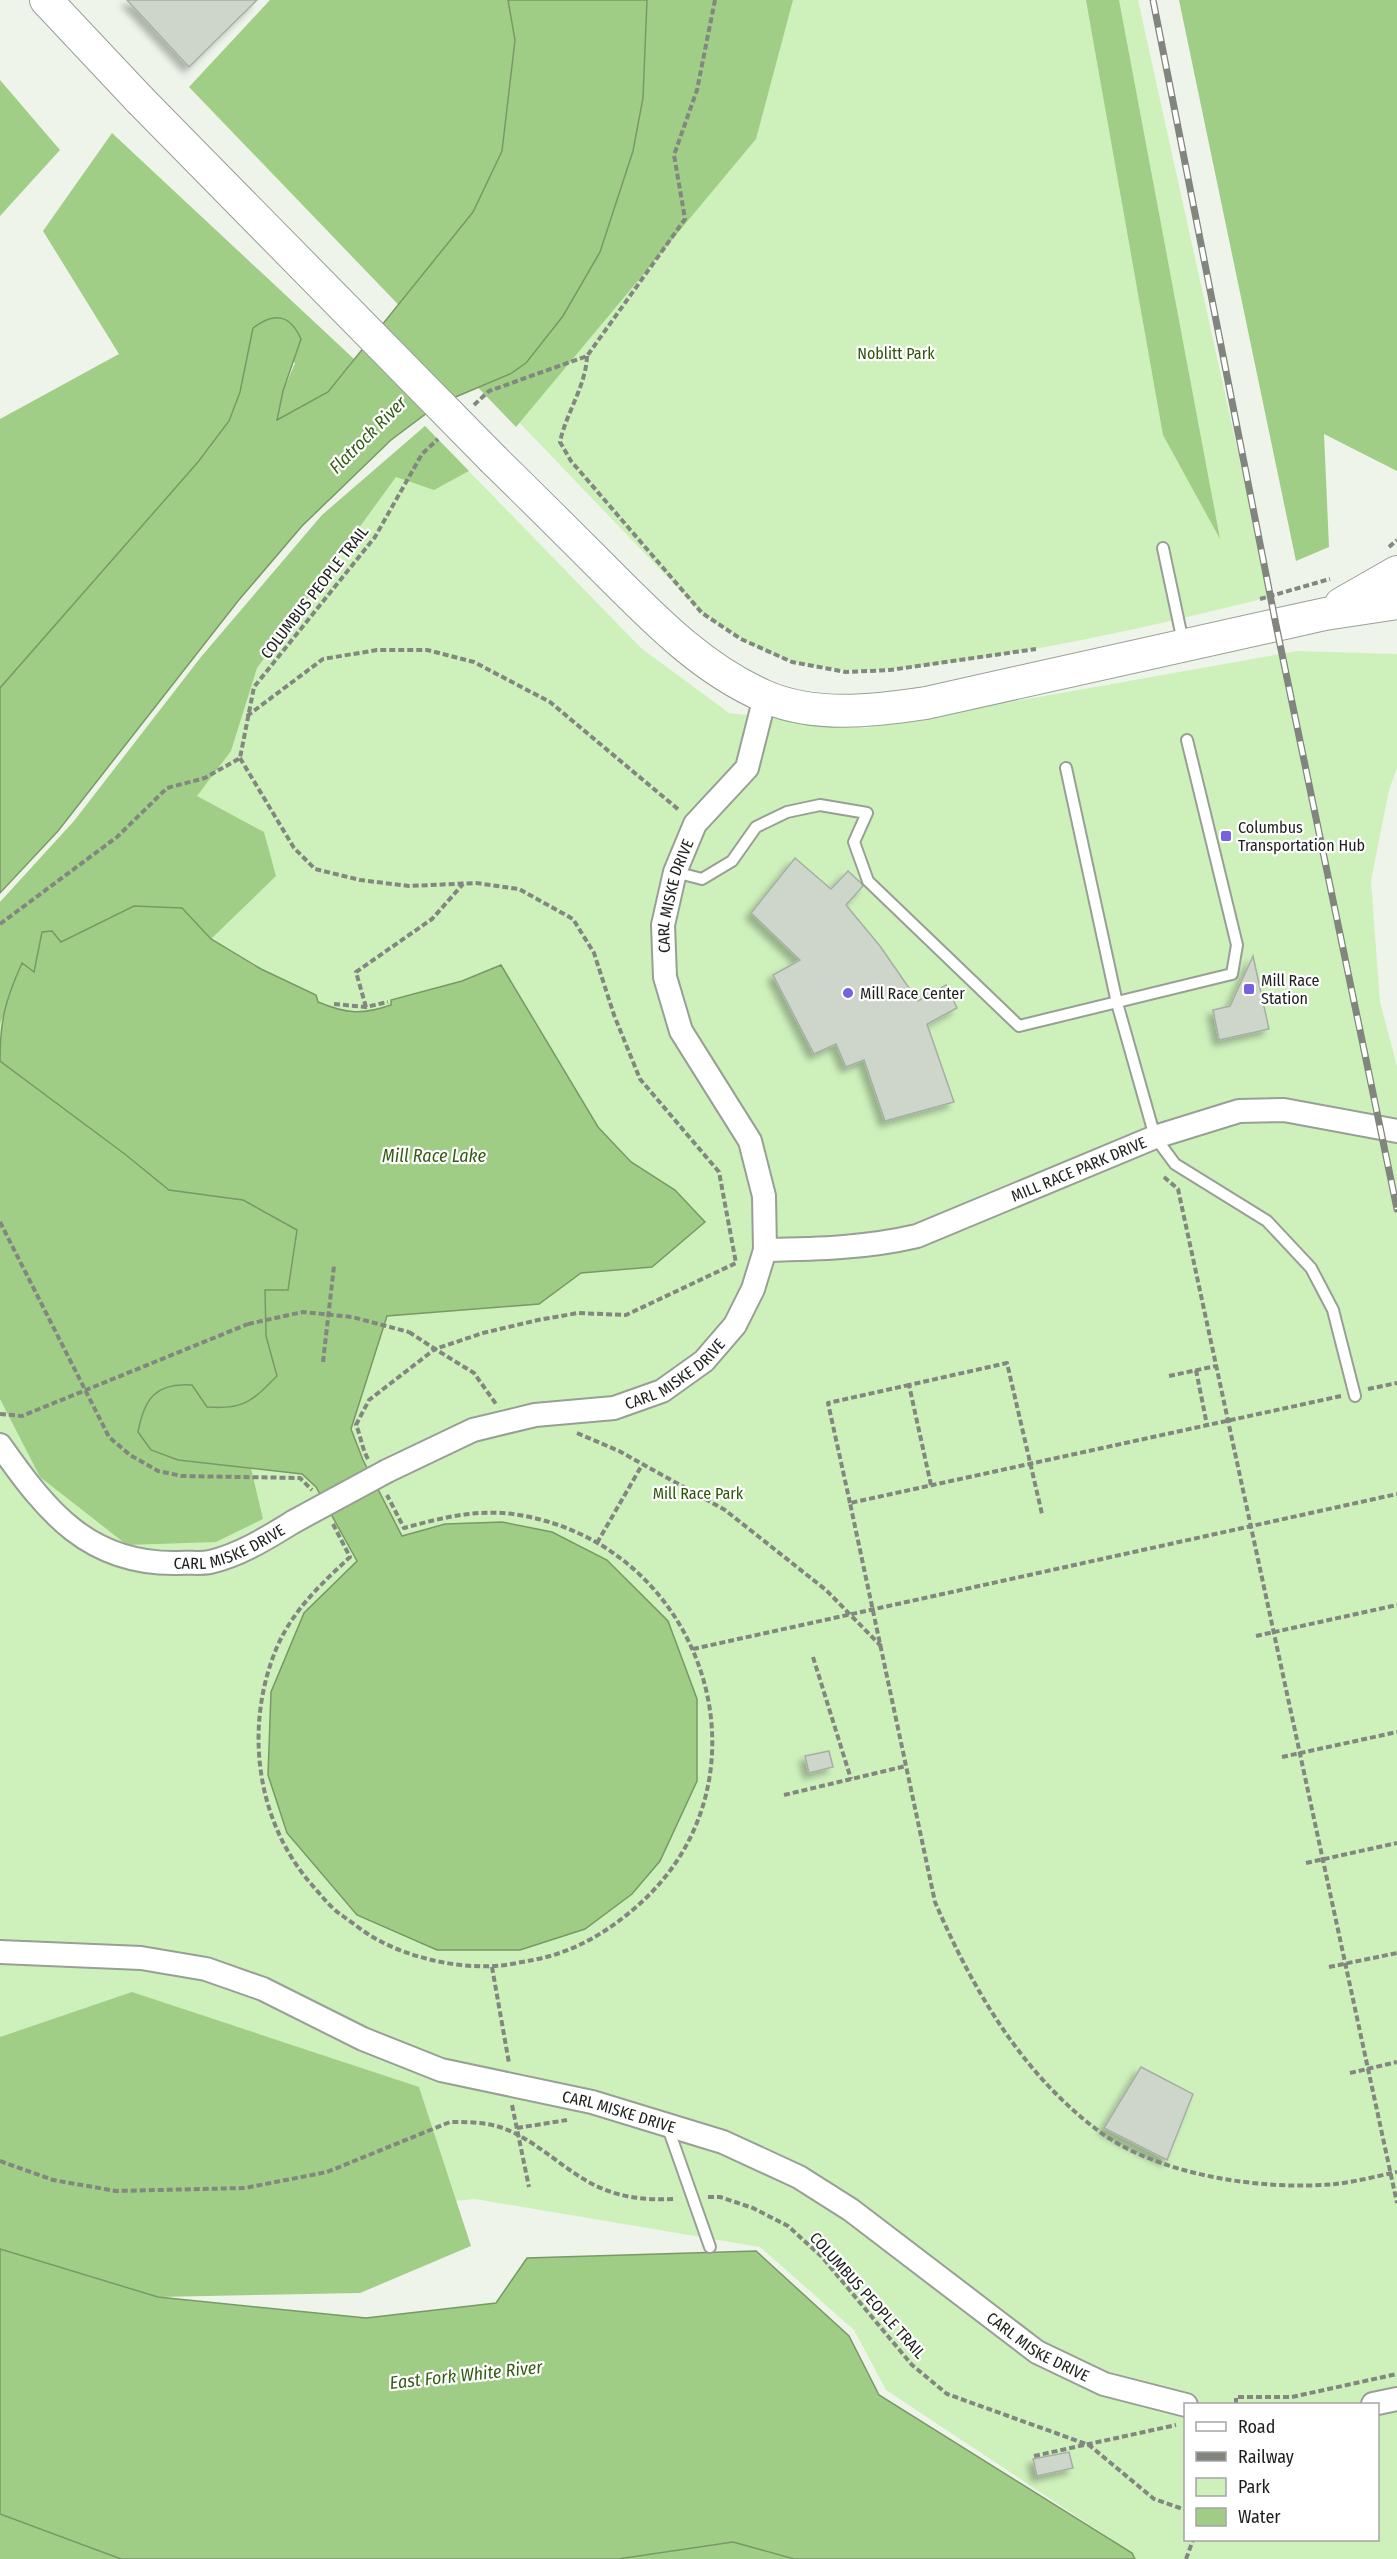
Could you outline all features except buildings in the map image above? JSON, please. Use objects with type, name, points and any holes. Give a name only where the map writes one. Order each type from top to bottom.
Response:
[{"type":"main road","points":[[46,0],[140,100],[494,460],[660,624],[715,669],[765,697],[826,709],[891,708],[1325,614],[1397,603]]},
{"type":"main road","points":[[1325,614],[1391,561]]},
{"type":"main road","points":[[1325,614],[1397,618]]},
{"type":"street","name":"CARL MISKE DRIVE","points":[[0,1445],[35,1495],[77,1534],[111,1553],[152,1563],[210,1562],[253,1546],[380,1474],[473,1430],[535,1415],[614,1408],[662,1390],[704,1361],[735,1325],[753,1289],[765,1250],[764,1196],[750,1141],[681,1031],[665,977],[663,925],[675,872],[695,824],[747,768],[765,697]]},
{"type":"street","name":"MILL RACE PARK DRIVE","points":[[765,1250],[837,1249],[885,1244],[917,1236],[1155,1137],[1239,1111],[1284,1110],[1397,1131]]},
{"type":"street","name":"CARL MISKE DRIVE","points":[[0,1952],[141,1958],[206,1970],[263,1989],[363,2039],[441,2070],[592,2102],[723,2142],[798,2177],[850,2210],[1037,2352],[1104,2384],[1184,2405]]},
{"type":"street","points":[[1378,2403],[1397,2399]]},
{"type":"lane","points":[[1163,548],[1183,645]]},
{"type":"lane","points":[[675,872],[702,879],[732,861],[756,827],[787,812],[820,805],[867,813],[854,842],[868,881],[1019,1026],[1117,1004],[1232,974],[1237,945],[1187,740]]},
{"type":"lane","points":[[1066,768],[1117,1004],[1155,1137],[1175,1164],[1268,1221],[1311,1268],[1333,1310],[1355,1394]]},
{"type":"lane","points":[[667,2125],[711,2247]]},
{"type":"path","points":[[472,407],[489,391],[587,356],[685,219],[674,155],[697,90],[715,0]]},
{"type":"path","points":[[587,356],[587,369],[564,425],[560,442],[572,461],[702,613],[741,639],[792,662],[846,672],[890,670],[1046,648]]},
{"type":"path","name":"COLUMBUS PEOPLE TRAIL","points":[[240,758],[246,717],[254,687],[375,537],[422,454],[439,438]]},
{"type":"path","points":[[1391,561],[1397,540]]},
{"type":"path","points":[[1259,600],[1338,574]]},
{"type":"path","points":[[246,717],[323,659],[377,650],[427,650],[474,662],[550,702],[695,824]]},
{"type":"path","points":[[0,924],[117,837],[167,788],[205,778],[240,758],[294,848],[315,869],[360,880],[409,886],[463,883],[519,889],[573,919],[594,953],[614,1015],[640,1079],[719,1172],[736,1263],[626,1315],[578,1313],[483,1333],[435,1349],[369,1400],[356,1425],[360,1433],[359,1442],[380,1474],[404,1528],[456,1514],[518,1515],[576,1531],[629,1563],[671,1607],[700,1662],[712,1721],[709,1782],[690,1840],[655,1891],[609,1930],[553,1956],[492,1966],[435,1961],[381,1942],[333,1909],[295,1866],[270,1814],[258,1758],[260,1700],[278,1645],[308,1596],[350,1557],[331,1520]]},
{"type":"path","points":[[366,1007],[356,972],[432,919],[463,883]]},
{"type":"path","points":[[334,1004],[366,1007],[388,1002]]},
{"type":"path","points":[[1128,1148],[1178,1189],[1249,1528],[1397,2204]]},
{"type":"path","points":[[0,1222],[109,1437],[130,1455],[158,1471],[182,1476],[300,1478],[315,1493]]},
{"type":"path","points":[[323,1362],[334,1266]]},
{"type":"path","points":[[0,1414],[22,1416],[248,1324],[303,1312],[352,1317],[409,1332],[474,1373],[508,1422]]},
{"type":"path","points":[[1042,1514],[1007,1363],[828,1403],[935,1902],[959,1957],[991,2011],[1028,2064],[1065,2103],[1097,2131],[1147,2157],[1198,2175],[1265,2184],[1335,2184],[1397,2172]]},
{"type":"path","points":[[1169,1376],[1216,1366]]},
{"type":"path","points":[[1196,1370],[1207,1425]]},
{"type":"path","points":[[850,1503],[1397,1383]]},
{"type":"path","points":[[909,1385],[931,1485]]},
{"type":"path","points":[[535,1415],[642,1464],[725,1510],[826,1590],[881,1646]]},
{"type":"path","points":[[597,1543],[642,1464]]},
{"type":"path","points":[[693,1649],[1397,1494]]},
{"type":"path","points":[[1256,1636],[1397,1605]]},
{"type":"path","points":[[813,1657],[851,1779]]},
{"type":"path","points":[[1282,1757],[1397,1732]]},
{"type":"path","points":[[784,1795],[906,1766]]},
{"type":"path","points":[[1306,1863],[1397,1843]]},
{"type":"path","points":[[1329,1967],[1397,1953]]},
{"type":"path","points":[[1350,2073],[1397,2062]]},
{"type":"path","name":"COLUMBUS PEOPLE TRAIL","points":[[0,2162],[53,2180],[116,2191],[245,2188],[327,2172],[450,2122],[498,2126],[604,2190],[641,2200],[720,2197],[753,2208],[788,2226],[822,2257],[912,2365],[947,2394],[1089,2445],[1154,2499],[1184,2510]]},
{"type":"path","points":[[1236,2403],[1236,2397],[1292,2397],[1397,2374]]},
{"type":"path","points":[[1034,2456],[1184,2423]]},
{"type":"path","points":[[1186,2559],[1193,2541]]},
{"type":"green space","name":"Noblitt Park","points":[[647,0],[1138,0],[1270,597],[1056,645],[937,664],[866,670],[818,667],[770,654],[746,642],[702,613],[489,391]]},
{"type":"green space","name":"Mill Race Park","points":[[425,426],[641,648],[729,713],[865,728],[1297,651],[1397,654],[1397,768],[1389,790],[1371,881],[1380,1002],[1397,1066],[1397,2559],[1135,2559],[1132,2553],[886,2390],[854,2330],[760,2247],[475,2199],[131,2232],[0,2209],[0,902],[74,821],[201,657],[322,515]]},
{"type":"shaded area","points":[[270,0],[793,0],[756,139],[516,427],[189,87]]},
{"type":"shaded area","points":[[1086,0],[1119,0],[1220,539],[1163,435]]},
{"type":"shaded area","points":[[1179,0],[1397,0],[1397,471],[1324,434],[1329,547],[1296,561]]},
{"type":"shaded area","points":[[0,80],[60,150],[0,216]]},
{"type":"shaded area","points":[[112,133],[354,359],[328,392],[277,420],[283,391],[295,363],[253,328],[240,392],[229,421],[198,462],[0,688],[0,419],[119,354],[43,231]]},
{"type":"shaded area","points":[[425,426],[469,471],[434,490],[396,477],[257,668],[231,751],[197,796],[264,832],[276,876],[211,939],[182,908],[134,906],[60,942],[34,972],[22,964],[0,1024],[0,902],[74,821],[201,657],[322,515]]},
{"type":"shaded area","points":[[0,1061],[169,1190],[243,1200],[297,1230],[288,1290],[265,1290],[266,1336],[277,1376],[254,1398],[230,1407],[207,1407],[192,1386],[151,1449],[178,1460],[251,1468],[263,1519],[216,1542],[127,1545],[40,1477],[0,1399]]},
{"type":"shaded area","points":[[132,1992],[419,2087],[471,2246],[360,2293],[158,2297],[0,2249],[0,2037]]},
{"type":"shaded area","points":[[0,2514],[121,2559],[0,2559]]},
{"type":"shaded area","points":[[733,2542],[793,2559],[618,2559]]},
{"type":"water","name":"Flatrock River","points":[[508,0],[647,0],[643,98],[633,151],[600,252],[563,316],[526,363],[510,374],[439,404],[391,440],[302,526],[238,601],[58,831],[0,893],[0,688],[198,462],[229,421],[240,392],[253,328],[268,319],[281,318],[292,324],[301,339],[283,391],[277,420],[328,392],[473,212],[502,151],[515,40]]},
{"type":"water","name":"Mill Race Lake","points":[[134,906],[182,908],[211,939],[261,969],[316,995],[318,1002],[346,1011],[363,1012],[381,1008],[391,1005],[391,1000],[462,981],[501,965],[598,1127],[631,1162],[675,1190],[705,1222],[652,1267],[581,1273],[539,1304],[387,1316],[351,1429],[363,1460],[402,1536],[445,1524],[502,1522],[552,1532],[607,1560],[668,1621],[697,1699],[697,1781],[660,1861],[632,1894],[585,1929],[520,1950],[437,1950],[357,1915],[287,1833],[268,1775],[271,1692],[304,1613],[357,1561],[316,1487],[302,1474],[178,1460],[151,1450],[138,1432],[148,1402],[154,1395],[169,1386],[192,1385],[207,1407],[220,1408],[239,1405],[254,1398],[277,1376],[266,1336],[265,1290],[288,1290],[297,1230],[243,1200],[169,1190],[0,1061],[2,1022],[11,989],[22,963],[34,972],[42,932],[52,931],[61,942]]},
{"type":"water","name":"East Fork White River","points":[[0,2249],[158,2297],[366,2318],[496,2303],[527,2258],[756,2251],[849,2336],[879,2395],[1132,2553],[1135,2559],[794,2559],[733,2542],[618,2559],[121,2559],[0,2514]]},
{"type":"railway","points":[[1153,0],[1276,625],[1397,1209]]},
{"type":"place","name":"Columbus Transportation Hub","points":[[1226,836]]},
{"type":"place","name":"Mill Race Station","points":[[1249,989]]},
{"type":"place","name":"Mill Race Center","points":[[848,993]]}]
